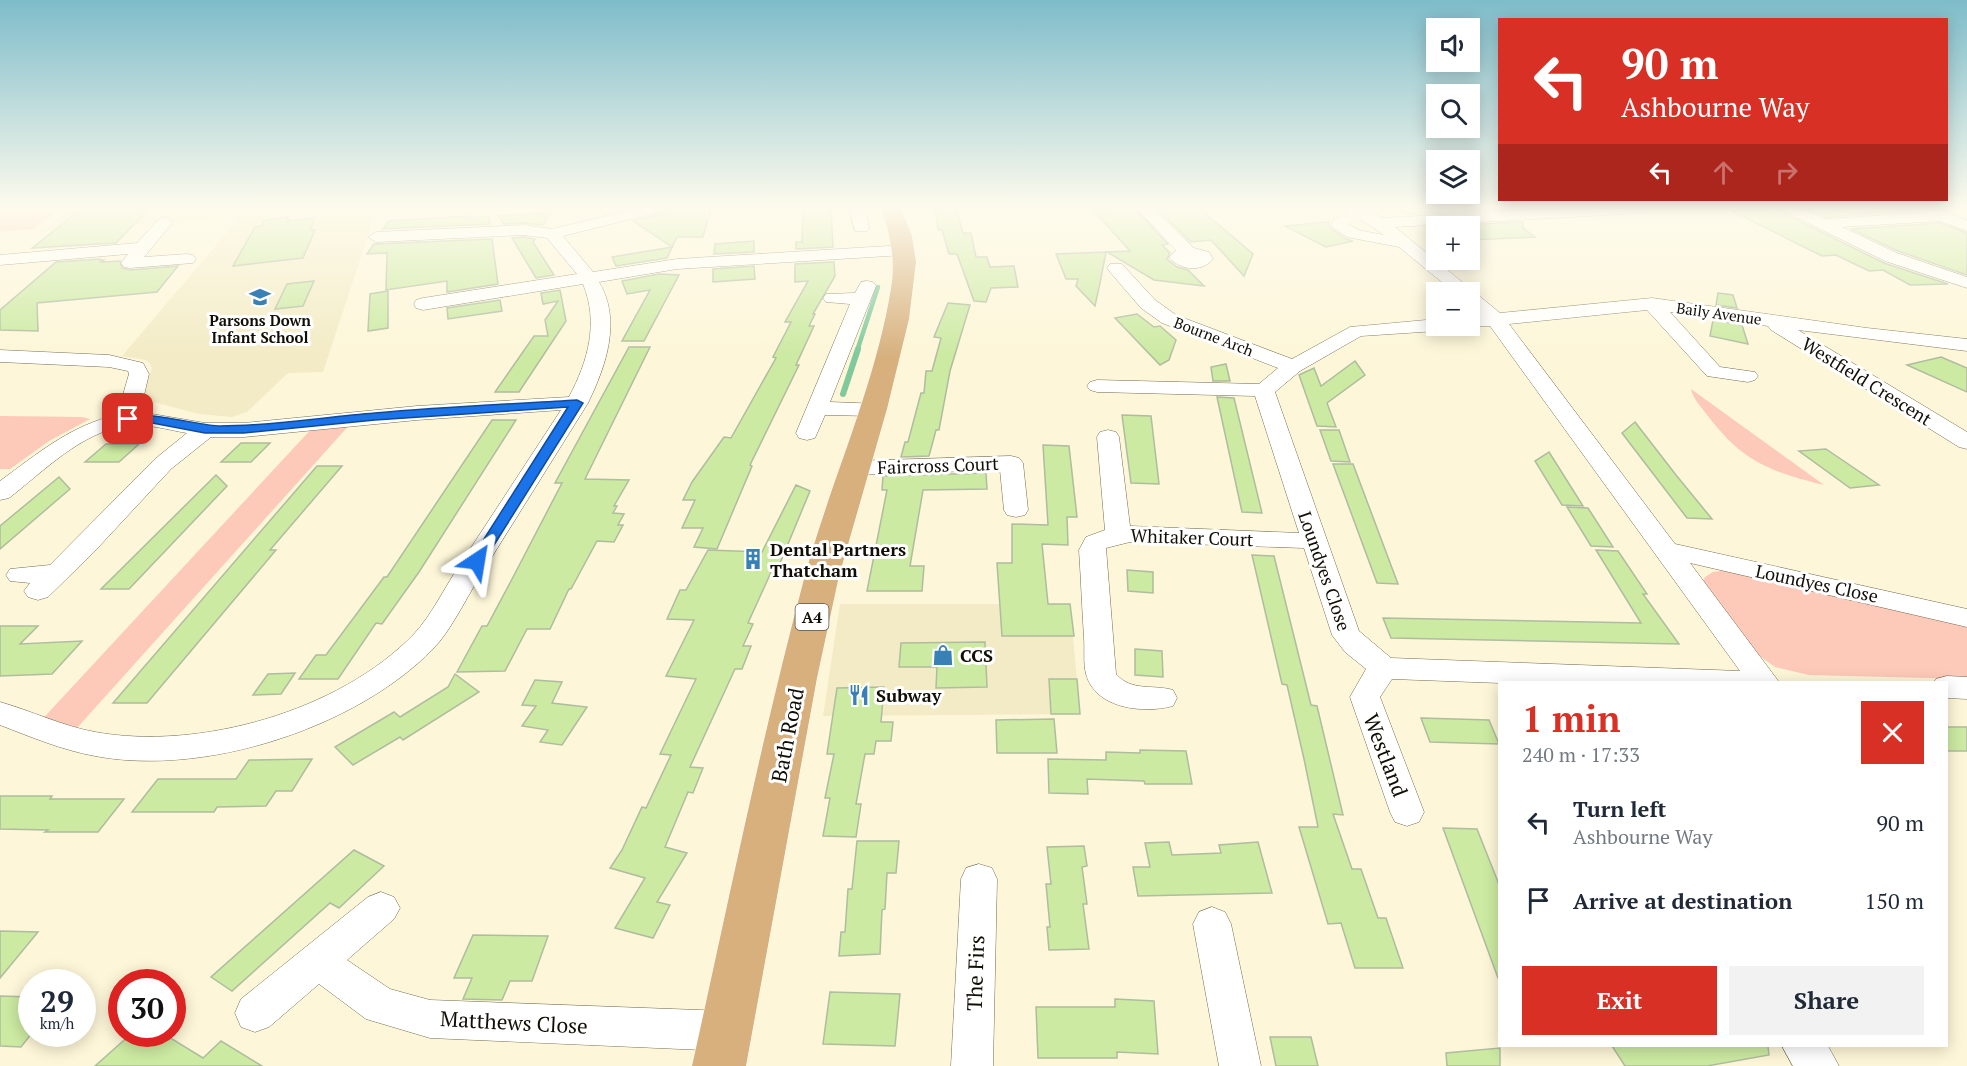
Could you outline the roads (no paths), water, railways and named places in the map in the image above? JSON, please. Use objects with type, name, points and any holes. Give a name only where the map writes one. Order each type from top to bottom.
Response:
[{"type":"main road","name":"Bath Road","points":[[723,1049],[798,678],[822,576],[873,409],[897,320],[903,287],[904,258]]},
{"type":"street","points":[[0,276],[24,258]]},
{"type":"street","points":[[0,260],[27,258]]},
{"type":"street","points":[[135,258],[129,265],[187,259]]},
{"type":"street","points":[[0,713],[68,738],[98,744],[135,747],[170,746],[239,737],[307,717],[344,700],[400,662],[425,640],[577,403],[592,375],[600,344],[601,316],[597,298],[588,278],[573,258]]},
{"type":"street","points":[[423,304],[677,264],[772,258]]},
{"type":"street","points":[[1423,258],[1452,282]]},
{"type":"street","points":[[1894,258],[1967,283]]},
{"type":"street","name":"Bourne Arch","points":[[1116,268],[1148,304],[1169,319],[1293,367]]},
{"type":"street","points":[[807,433],[863,293],[832,298]]},
{"type":"street","points":[[1652,304],[1714,372],[1748,376]]},
{"type":"street","name":"Baily Avenue","points":[[1480,321],[1652,304],[1967,345]]},
{"type":"street","points":[[1480,306],[1496,320],[1763,681]]},
{"type":"street","name":"Westfield Crescent","points":[[1768,320],[1967,442]]},
{"type":"street","points":[[1097,386],[1264,390],[1293,367],[1357,331],[1426,325]]},
{"type":"street","points":[[0,356],[109,362],[136,367],[139,374],[128,419]]},
{"type":"street","name":"Loundyes Close","points":[[1264,390],[1346,635],[1384,668]]},
{"type":"street","points":[[0,493],[69,441],[101,425],[128,419],[147,419],[205,430],[244,430],[406,414],[577,403]]},
{"type":"street","points":[[818,408],[873,409]]},
{"type":"street","points":[[37,580],[85,546],[163,464],[205,430]]},
{"type":"street","points":[[1108,437],[1118,535]]},
{"type":"street","name":"Faircross Court","points":[[854,468],[1011,464],[1016,510]]},
{"type":"street","name":"Whitaker Court","points":[[1162,698],[1123,696],[1109,689],[1101,675],[1092,550],[1095,543],[1118,535],[1314,541]]},
{"type":"street","name":"Loundyes Close","points":[[1666,550],[1967,618]]},
{"type":"street","points":[[1384,668],[1720,681]]},
{"type":"street","name":"Westland","points":[[1384,668],[1370,685],[1365,697],[1407,812]]},
{"type":"street","points":[[1948,687],[1967,688]]},
{"type":"street","name":"The Firs","points":[[972,1066],[979,879]]},
{"type":"street","points":[[255,1013],[381,908]]},
{"type":"street","points":[[1212,924],[1240,1066]]},
{"type":"street","name":"Matthews Close","points":[[318,961],[381,1006],[430,1019],[723,1049]]},
{"type":"street","points":[[1804,1047],[1818,1066]]},
{"type":"waterway","points":[[857,351],[878,287]]},
{"type":"waterway","points":[[843,394],[858,349]]},
{"type":"place","name":"Parsons Down Infant School","points":[[260,297]]},
{"type":"place","name":"Dental Partners Thatcham","points":[[753,559]]},
{"type":"place","name":"CCS","points":[[943,655]]},
{"type":"place","name":"Subway","points":[[859,695]]}]
